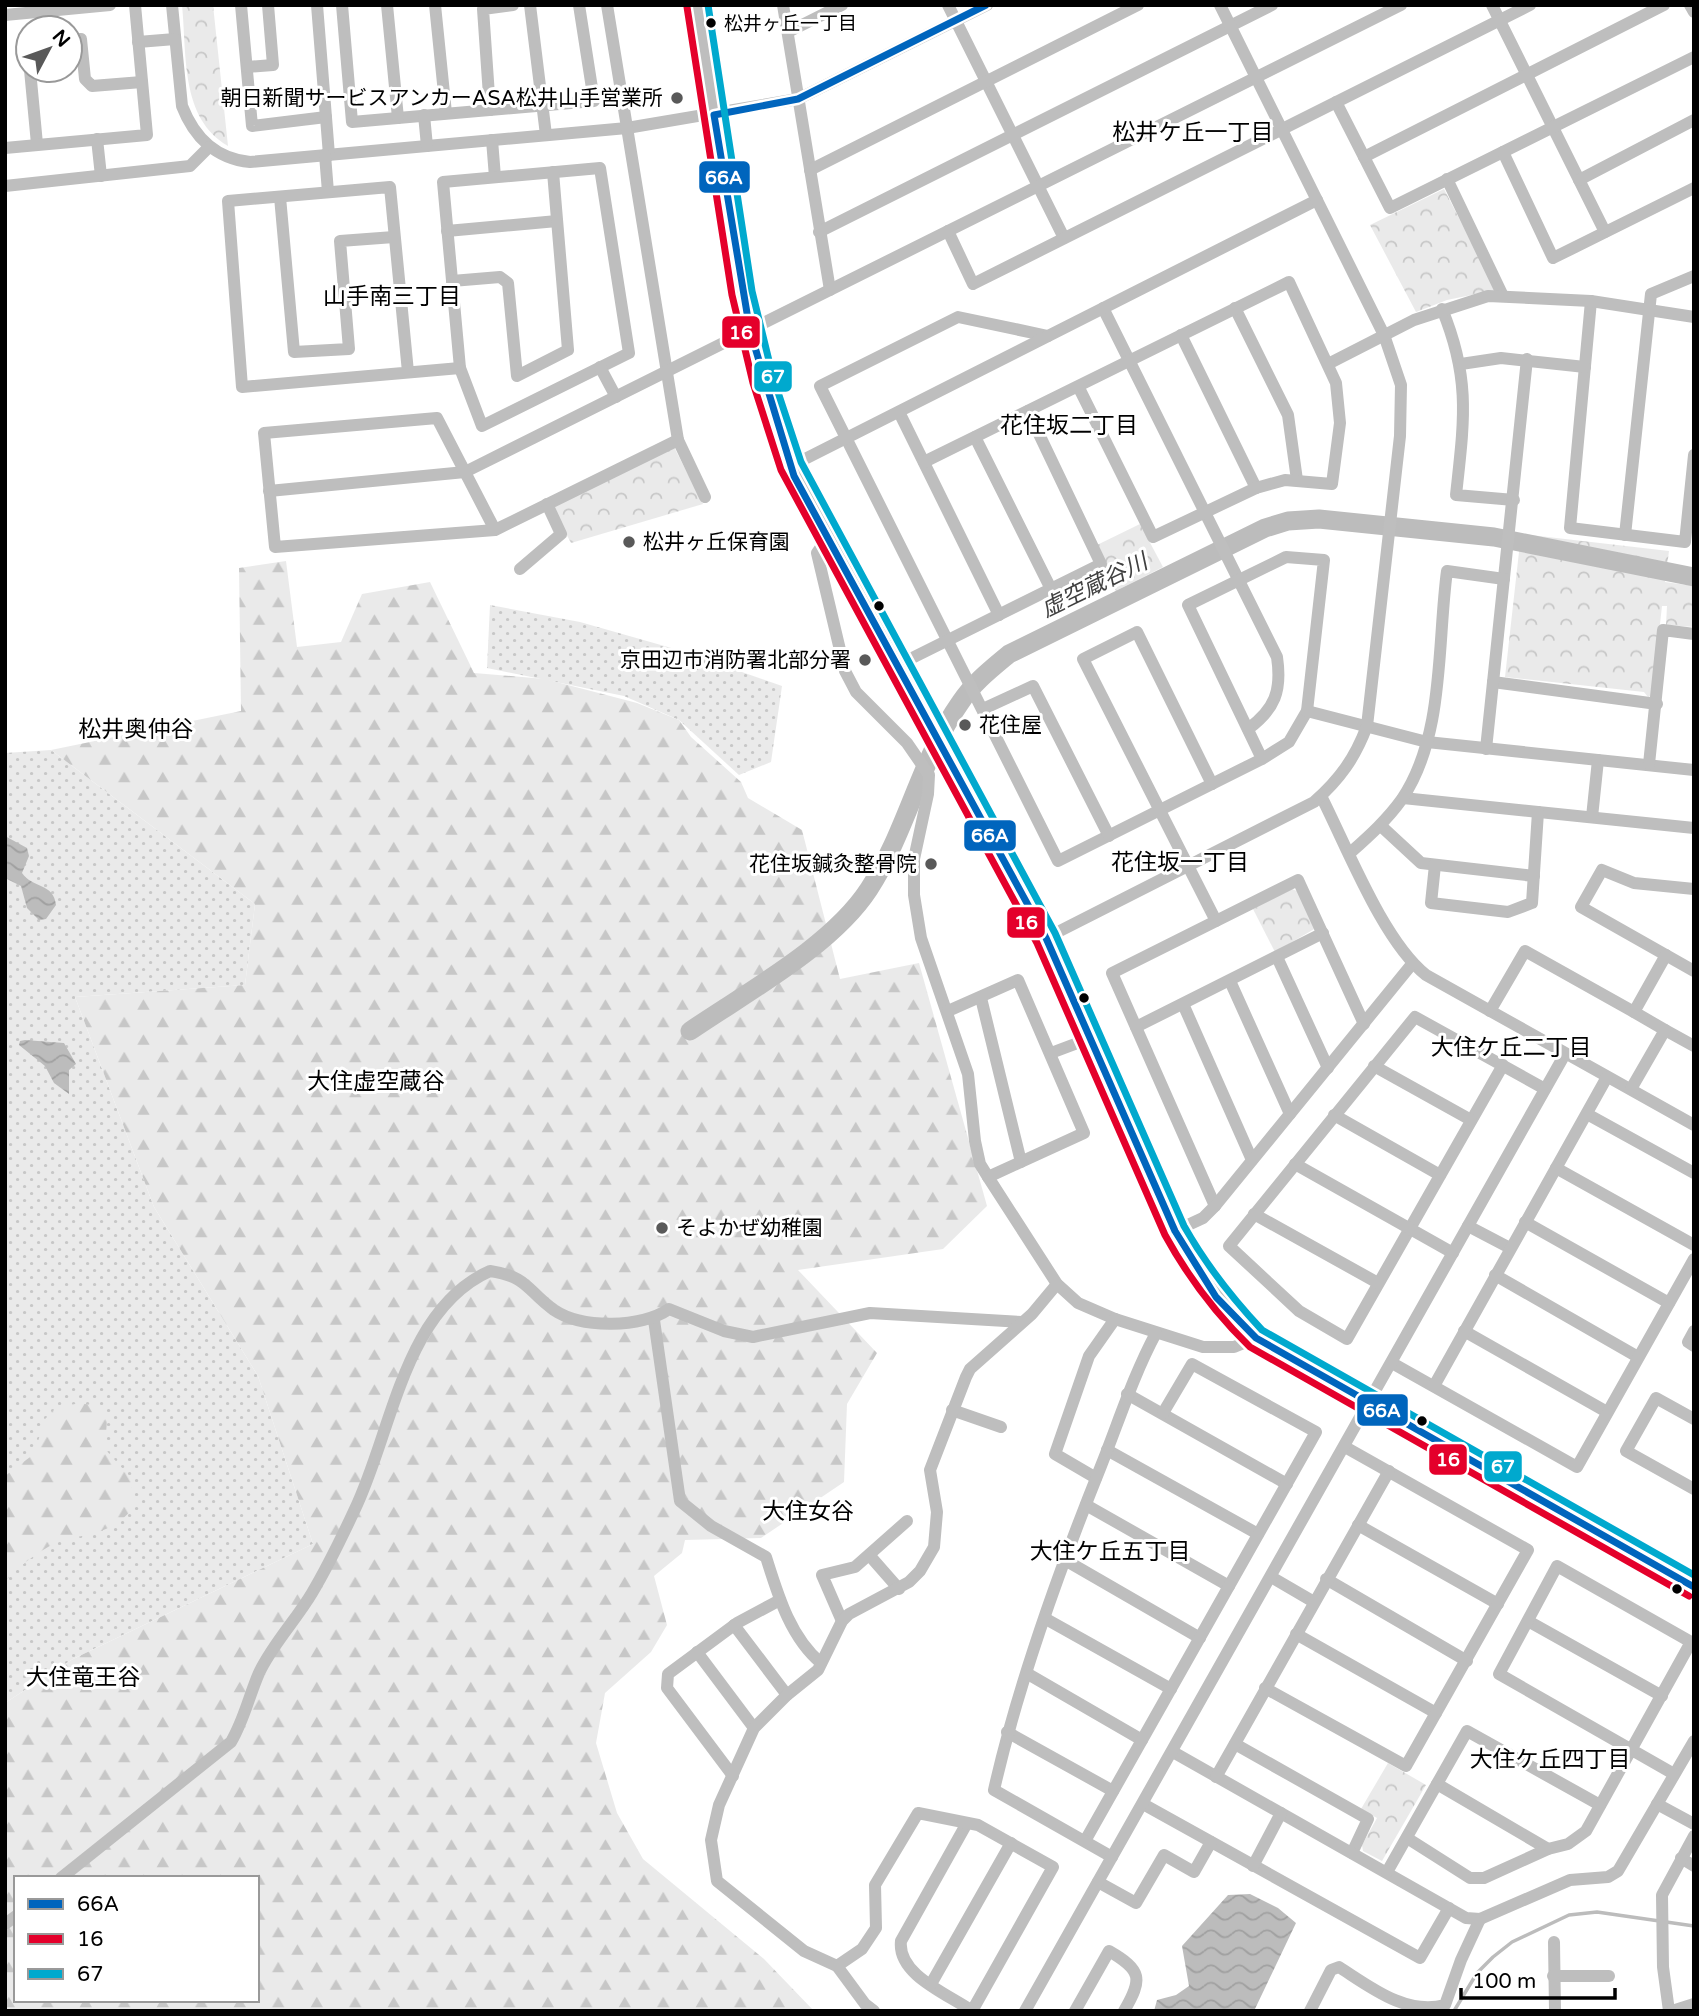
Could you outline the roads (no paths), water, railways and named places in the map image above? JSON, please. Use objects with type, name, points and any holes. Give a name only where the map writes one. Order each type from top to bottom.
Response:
[{"type":"street","points":[[5,15],[23,9],[110,5]]},
{"type":"street","points":[[5,148],[147,135],[135,5]]},
{"type":"street","points":[[172,5],[182,106],[188,122],[209,147],[233,161],[250,162],[627,128],[798,99],[987,5]]},
{"type":"street","points":[[241,5],[252,126],[326,117]]},
{"type":"street","points":[[247,67],[273,65],[268,5]]},
{"type":"street","points":[[317,5],[326,117],[328,192]]},
{"type":"street","points":[[342,5],[352,122],[594,101],[579,5]]},
{"type":"street","points":[[387,5],[398,118]]},
{"type":"street","points":[[435,5],[446,114]]},
{"type":"street","points":[[490,110],[483,9],[513,5]]},
{"type":"street","points":[[530,5],[546,135]]},
{"type":"street","points":[[607,5],[678,440],[705,497]]},
{"type":"street","points":[[697,5],[750,331],[791,466],[1046,938],[1175,1231],[1216,1297],[1256,1338],[1694,1587]]},
{"type":"street","points":[[783,5],[830,290]]},
{"type":"street","points":[[788,32],[842,5]]},
{"type":"street","points":[[948,5],[1064,238]]},
{"type":"street","points":[[810,170],[1138,5]]},
{"type":"street","points":[[1046,938],[1302,810],[1321,796],[1352,762],[1367,726],[1390,539],[1400,436],[1401,385],[1384,335],[1220,5]]},
{"type":"street","points":[[819,232],[1272,5]]},
{"type":"street","points":[[269,491],[466,472],[1401,5]]},
{"type":"street","points":[[1492,5],[1605,232]]},
{"type":"street","points":[[948,232],[973,284],[1530,5]]},
{"type":"street","points":[[1364,157],[1664,5]]},
{"type":"street","points":[[1690,5],[1694,12]]},
{"type":"street","points":[[138,42],[175,39]]},
{"type":"street","points":[[1336,102],[1390,208],[1694,58]]},
{"type":"street","points":[[84,69],[85,79],[92,86],[142,82]]},
{"type":"street","points":[[31,84],[37,144]]},
{"type":"street","points":[[424,116],[427,146]]},
{"type":"street","points":[[1579,180],[1694,120]]},
{"type":"street","points":[[97,139],[101,176]]},
{"type":"street","points":[[492,140],[495,177]]},
{"type":"street","points":[[5,186],[190,166],[209,147]]},
{"type":"street","points":[[1503,152],[1553,258],[1694,188]]},
{"type":"street","points":[[600,168],[629,353],[482,426],[460,368],[443,182],[495,177],[600,168]]},
{"type":"street","points":[[452,281],[500,277],[508,283],[517,376],[568,350],[552,172]]},
{"type":"street","points":[[1447,180],[1503,296]]},
{"type":"street","points":[[408,372],[390,187],[228,201],[242,387],[460,368]]},
{"type":"street","points":[[279,197],[294,352],[349,349],[340,241],[394,237]]},
{"type":"street","points":[[791,466],[1317,200]]},
{"type":"street","points":[[447,230],[556,221]]},
{"type":"street","points":[[1625,535],[1651,294],[1694,276]]},
{"type":"street","points":[[924,462],[1129,360],[1289,282],[1328,364],[1340,399],[1332,484],[1285,480],[1256,488],[1207,518],[1153,537],[1078,386]]},
{"type":"street","points":[[1328,364],[1442,309],[1488,296],[1591,302],[1694,317]]},
{"type":"street","points":[[1591,302],[1570,528],[1685,542],[1694,455]]},
{"type":"street","points":[[1103,308],[1277,657],[1279,673],[1275,697],[1267,715],[1248,729]]},
{"type":"street","points":[[1235,308],[1288,415],[1297,480]]},
{"type":"street","points":[[1442,309],[1461,364],[1464,382],[1463,436],[1456,495],[1514,500]]},
{"type":"street","points":[[1048,336],[958,317],[820,386],[1058,861],[1262,759],[1289,742],[1307,711],[1324,560],[1286,557],[1237,577],[1188,605],[1262,759]]},
{"type":"street","points":[[1181,335],[1256,488]]},
{"type":"street","points":[[1461,364],[1501,358],[1586,367]]},
{"type":"street","points":[[1486,749],[1527,359]]},
{"type":"street","points":[[600,367],[616,397]]},
{"type":"street","points":[[898,665],[1101,564],[1028,411]]},
{"type":"street","points":[[899,412],[999,615]]},
{"type":"street","points":[[495,530],[437,418],[264,433],[275,547],[495,530],[678,440]]},
{"type":"street","points":[[975,437],[1051,589]]},
{"type":"street","points":[[520,569],[561,534],[547,504]]},
{"type":"street","points":[[828,537],[817,554],[845,671],[856,692],[919,759],[929,775],[928,794],[914,859],[914,895],[921,938],[968,1074],[980,1164],[1057,1284],[1078,1303],[1115,1320],[1189,1344],[1220,1349],[1256,1338]]},
{"type":"street","points":[[1350,853],[1381,826],[1403,798],[1427,742],[1447,571],[1504,579]]},
{"type":"street","points":[[1650,764],[1663,630],[1694,634]]},
{"type":"street","points":[[1212,784],[1138,632],[1083,659],[1216,921]]},
{"type":"street","points":[[1493,682],[1657,704]]},
{"type":"street","points":[[983,709],[1033,686],[1109,836]]},
{"type":"street","points":[[1307,711],[1427,742],[1694,770]]},
{"type":"street","points":[[1592,817],[1598,760]]},
{"type":"street","points":[[1321,796],[1393,939],[1412,964],[1565,1054],[1694,1125]]},
{"type":"street","points":[[1403,798],[1694,828]]},
{"type":"street","points":[[1435,865],[1431,903],[1508,912],[1532,903],[1538,812]]},
{"type":"street","points":[[1381,826],[1421,863],[1534,876]]},
{"type":"street","points":[[1694,889],[1634,883],[1602,870],[1581,907],[1694,971]]},
{"type":"street","points":[[1215,1206],[1112,973],[1298,880],[1364,1024]]},
{"type":"street","points":[[1136,1027],[1323,933]]},
{"type":"street","points":[[1490,1011],[1525,951],[1694,1046]]},
{"type":"street","points":[[1634,1012],[1666,955]]},
{"type":"street","points":[[1277,957],[1328,1068]]},
{"type":"street","points":[[1175,1231],[1203,1218],[1215,1206],[1412,964]]},
{"type":"street","points":[[948,1012],[1018,980],[1084,1133],[988,1177]]},
{"type":"street","points":[[1230,981],[1290,1114]]},
{"type":"street","points":[[981,998],[1021,1162]]},
{"type":"street","points":[[1183,1004],[1252,1160]]},
{"type":"street","points":[[1503,1065],[1347,1339],[1299,1311],[1229,1245],[1415,1017],[1503,1065],[1545,1089]]},
{"type":"street","points":[[1631,1089],[1665,1030]]},
{"type":"street","points":[[1051,1054],[1091,1038]]},
{"type":"street","points":[[1026,2011],[1565,1054]]},
{"type":"street","points":[[1374,1066],[1471,1120]]},
{"type":"street","points":[[1434,1386],[1607,1077]]},
{"type":"street","points":[[1587,1114],[1694,1173]]},
{"type":"street","points":[[1334,1115],[1440,1175]]},
{"type":"street","points":[[1295,1164],[1453,1253]]},
{"type":"street","points":[[1556,1168],[1694,1245]]},
{"type":"street","points":[[1254,1214],[1378,1283]]},
{"type":"street","points":[[1524,1222],[1669,1303]]},
{"type":"street","points":[[1468,1226],[1510,1248]]},
{"type":"street","points":[[1392,1363],[1577,1467],[1694,1259]]},
{"type":"street","points":[[64,1876],[231,1742],[240,1727],[260,1672],[312,1592],[357,1506],[412,1357],[449,1301],[476,1277],[490,1271],[507,1273],[525,1281],[553,1309],[572,1319],[624,1324],[654,1320],[669,1309],[724,1331],[753,1337],[870,1313],[1022,1322]]},
{"type":"street","points":[[1495,1275],[1638,1357]]},
{"type":"street","points":[[874,2011],[837,1966],[804,1951],[717,1881],[710,1840],[719,1805],[754,1728],[786,1695],[818,1670],[842,1621],[849,1614],[899,1589],[920,1571],[934,1547],[937,1512],[930,1470],[970,1369],[1022,1322],[1057,1284]]},
{"type":"street","points":[[654,1320],[659,1335],[680,1501],[711,1527],[766,1557],[780,1600],[804,1649],[821,1663]]},
{"type":"street","points":[[1096,1478],[1055,1454],[1089,1356],[1115,1320]]},
{"type":"street","points":[[1464,1331],[1607,1412]]},
{"type":"street","points":[[1694,1331],[1688,1342],[1694,1346]]},
{"type":"street","points":[[1112,1857],[994,1790],[1007,1732],[1065,1560],[1127,1394],[1156,1333]]},
{"type":"street","points":[[1085,1841],[1316,1432],[1192,1364],[1163,1413]]},
{"type":"street","points":[[1127,1394],[1287,1484]]},
{"type":"street","points":[[1694,1419],[1657,1398],[1626,1451],[1694,1489]]},
{"type":"street","points":[[952,1410],[1001,1427]]},
{"type":"street","points":[[1265,1688],[1406,1766],[1528,1550],[1345,1447]]},
{"type":"street","points":[[1107,1450],[1258,1534]]},
{"type":"street","points":[[1216,1777],[1389,1471]]},
{"type":"street","points":[[1086,1506],[1229,1586]]},
{"type":"street","points":[[842,1621],[822,1575],[855,1567],[907,1521]]},
{"type":"street","points":[[1357,1525],[1498,1604]]},
{"type":"street","points":[[870,1556],[899,1589]]},
{"type":"street","points":[[1065,1560],[1200,1638]]},
{"type":"street","points":[[1407,1838],[1470,1878],[1484,1878],[1548,1849],[1568,1844],[1586,1831],[1631,1752],[1691,1642],[1557,1566],[1499,1674],[1631,1752],[1674,1774]]},
{"type":"street","points":[[1271,1577],[1314,1602]]},
{"type":"street","points":[[1326,1579],[1467,1661]]},
{"type":"street","points":[[733,1776],[667,1688],[668,1674],[734,1625],[780,1600]]},
{"type":"street","points":[[1046,1619],[1171,1689]]},
{"type":"street","points":[[1528,1621],[1661,1696]]},
{"type":"street","points":[[734,1625],[786,1695]]},
{"type":"street","points":[[1296,1634],[1436,1713]]},
{"type":"street","points":[[698,1652],[754,1728]]},
{"type":"street","points":[[1028,1674],[1142,1740]]},
{"type":"street","points":[[1387,1872],[1467,1731],[1600,1805]]},
{"type":"street","points":[[1007,1732],[1114,1791]]},
{"type":"street","points":[[1173,1752],[1466,1918],[1480,1919],[1570,1880],[1608,1877],[1618,1871],[1694,1741]]},
{"type":"street","points":[[1235,1744],[1368,1819],[1352,1853]]},
{"type":"street","points":[[1437,1784],[1548,1849]]},
{"type":"street","points":[[1143,1804],[1420,1958],[1449,1908]]},
{"type":"street","points":[[1657,1804],[1694,1824]]},
{"type":"street","points":[[837,1966],[862,1949],[876,1928],[875,1885],[918,1813],[978,1825],[1053,1867],[968,2010],[901,1959],[901,1941],[967,1823]]},
{"type":"street","points":[[1254,1866],[1281,1814]]},
{"type":"street","points":[[1694,1836],[1662,1895],[1663,1967],[1670,2011],[1694,2004]]},
{"type":"street","points":[[1098,1882],[1136,1903],[1164,1855],[1194,1872],[1210,1842]]},
{"type":"street","points":[[931,1984],[1011,1843]]},
{"type":"street","points":[[1681,1858],[1694,1866]]},
{"type":"street","points":[[1310,2011],[1331,1970],[1339,1966],[1367,1988],[1404,2007],[1422,2010],[1450,2008],[1461,1960],[1480,1919]]},
{"type":"street","points":[[1555,1942],[1555,2011]]},
{"type":"street","points":[[1075,2011],[1109,1951],[1130,1964],[1136,1975],[1138,1987],[1124,2011]]},
{"type":"street","points":[[1553,1976],[1609,1976]]},
{"type":"water","points":[[5,836],[27,848],[29,856],[22,873],[47,889],[54,898],[56,905],[46,919],[39,920],[27,908],[21,886],[5,878]]},
{"type":"water","points":[[20,1041],[64,1043],[76,1064],[69,1070],[69,1094],[54,1083],[45,1066],[19,1045]]},
{"type":"water","points":[[1250,1894],[1278,1908],[1296,1923],[1254,2011],[1154,2011],[1157,2000],[1176,1995],[1189,1986],[1182,1946],[1228,1895]]},
{"type":"waterway","name":"虚空蔵谷川","points":[[690,1031],[787,967],[853,910],[882,867],[946,725],[965,696],[989,671],[1009,654],[1265,528],[1288,521],[1319,519],[1494,537],[1694,577]]},
{"type":"waterway","points":[[1454,2011],[1477,1973],[1493,1957],[1512,1942],[1569,1915],[1597,1912],[1694,1926]]},
{"type":"place","name":"松井ヶ丘一丁目","points":[[711,23]]},
{"type":"place","name":"朝日新聞サービスアンカーASA松井山手営業所","points":[[677,98]]},
{"type":"place","name":"松井ヶ丘保育園","points":[[629,542]]},
{"type":"place","name":"京田辺市消防署北部分署","points":[[865,660]]},
{"type":"place","name":"花住屋","points":[[965,725]]},
{"type":"place","name":"花住坂鍼灸整骨院","points":[[931,864]]},
{"type":"place","name":"そよかぜ幼稚園","points":[[662,1228]]},
{"type":"district","name":"松井ケ丘一丁目","points":[[1193,132]]},
{"type":"district","name":"山手南三丁目","points":[[392,296]]},
{"type":"district","name":"花住坂二丁目","points":[[1069,425]]},
{"type":"district","name":"松井奥仲谷","points":[[136,729]]},
{"type":"district","name":"花住坂一丁目","points":[[1180,862]]},
{"type":"district","name":"大住ケ丘二丁目","points":[[1511,1047]]},
{"type":"district","name":"大住虚空蔵谷","points":[[376,1081]]},
{"type":"district","name":"大住女谷","points":[[808,1511]]},
{"type":"district","name":"大住ケ丘五丁目","points":[[1110,1551]]},
{"type":"district","name":"大住竜王谷","points":[[83,1677]]},
{"type":"district","name":"大住ケ丘四丁目","points":[[1550,1759]]}]
